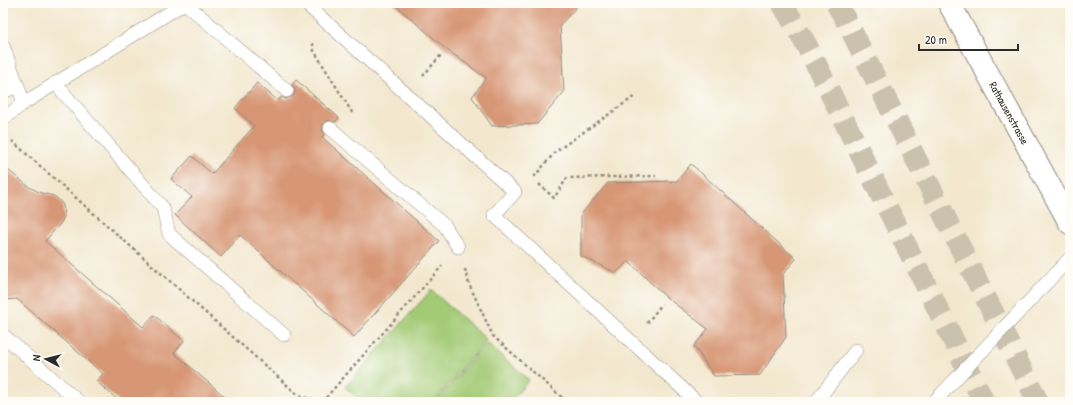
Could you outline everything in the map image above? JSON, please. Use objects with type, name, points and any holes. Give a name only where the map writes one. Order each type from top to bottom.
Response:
[{"type":"street","name":"Rathausenstrasse","points":[[948,3],[1070,223]]},
{"type":"lane","points":[[3,119],[24,103],[55,83],[185,3],[287,91]]},
{"type":"lane","points":[[305,3],[515,192],[494,215],[697,402]]},
{"type":"lane","points":[[3,46],[24,103]]},
{"type":"lane","points":[[55,83],[162,208],[169,234],[284,335]]},
{"type":"lane","points":[[3,92],[18,86]]},
{"type":"lane","points":[[330,128],[446,226],[458,247]]},
{"type":"lane","points":[[934,402],[1070,258]]},
{"type":"lane","points":[[3,335],[79,402]]},
{"type":"lane","points":[[816,402],[856,350]]},
{"type":"path","points":[[324,19],[314,33],[313,49],[363,130],[355,150]]},
{"type":"path","points":[[533,179],[555,152],[635,96]]},
{"type":"path","points":[[9,138],[297,394],[316,402]]},
{"type":"path","points":[[538,184],[554,198],[567,178],[656,176]]},
{"type":"path","points":[[322,402],[458,247]]},
{"type":"path","points":[[458,247],[469,284],[494,336],[567,402]]},
{"type":"green space","points":[[431,290],[487,340],[433,402],[362,402],[345,387]]},
{"type":"green space","points":[[487,343],[529,380],[510,402],[435,402]]},
{"type":"building","points":[[393,3],[580,3],[560,25],[564,92],[537,124],[492,126],[472,97],[486,78],[446,49]]},
{"type":"building","points":[[296,80],[339,118],[335,122],[328,120],[324,123],[322,130],[325,134],[322,137],[439,241],[354,337],[240,235],[221,257],[175,215],[192,197],[171,179],[192,156],[212,174],[254,126],[235,108],[257,83],[278,101],[281,97],[286,99],[293,96],[295,89],[292,85]]},
{"type":"building","points":[[691,164],[796,259],[783,274],[786,337],[760,375],[714,376],[694,346],[708,329],[666,297],[628,261],[616,273],[581,256],[581,214],[608,183],[677,181]]},
{"type":"building","points":[[3,166],[29,187],[41,193],[54,196],[63,205],[64,216],[61,223],[45,241],[143,327],[154,315],[184,341],[174,353],[231,402],[120,402],[96,381],[103,374],[17,299],[3,300]]},
{"type":"tunnel","points":[[782,3],[807,46],[984,402]]},
{"type":"tunnel","points":[[836,3],[845,18],[1038,402]]}]
